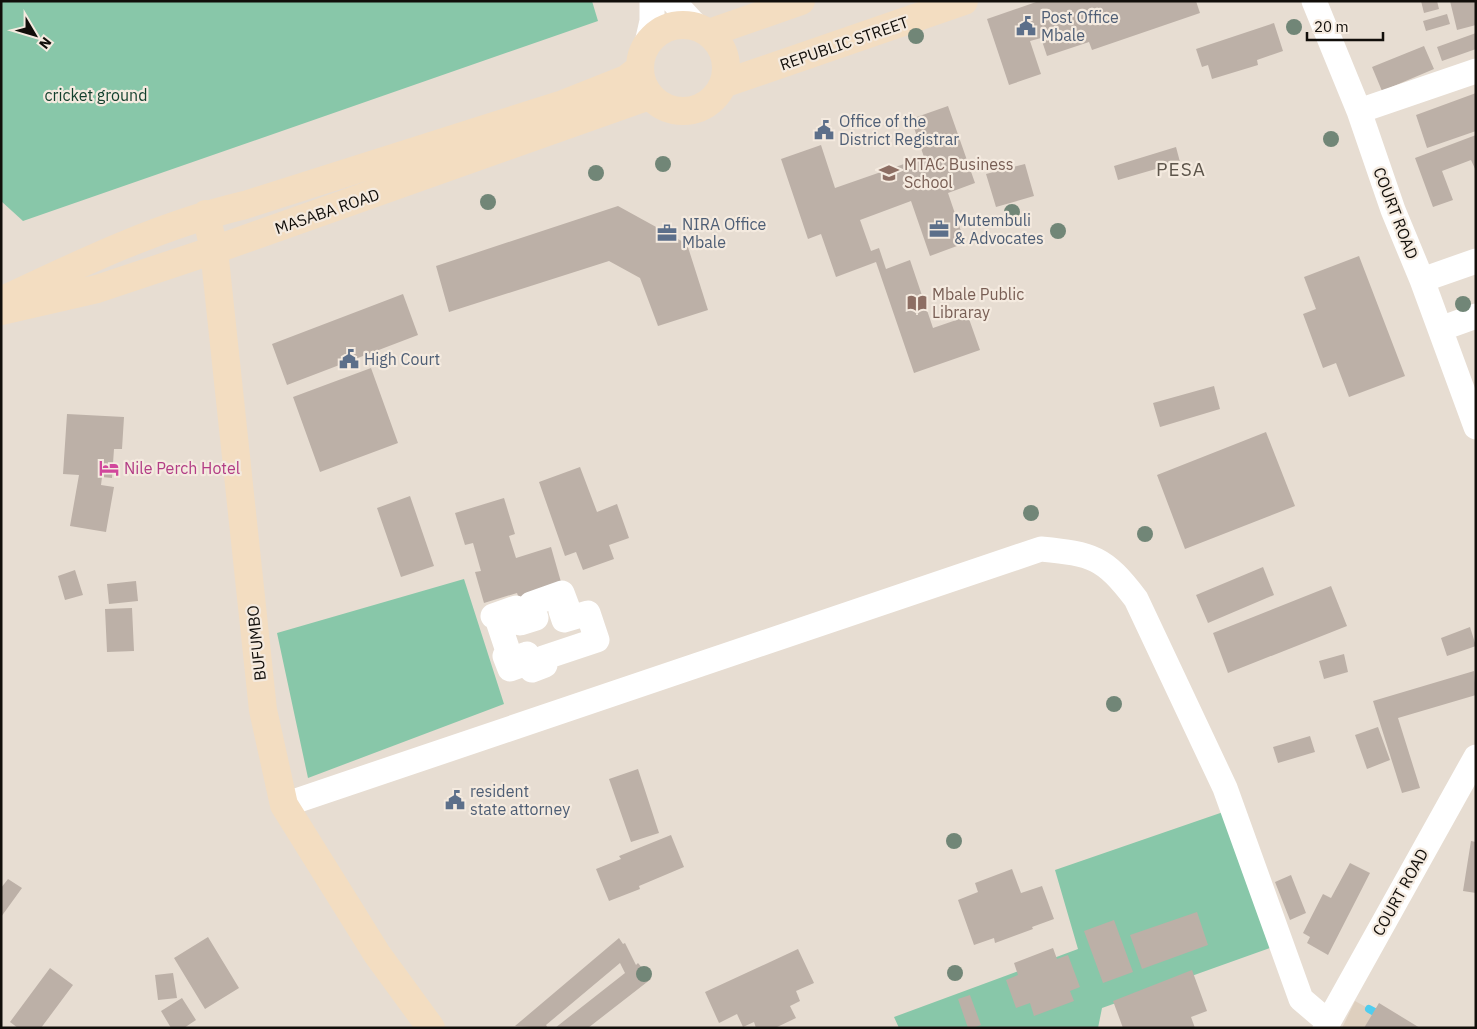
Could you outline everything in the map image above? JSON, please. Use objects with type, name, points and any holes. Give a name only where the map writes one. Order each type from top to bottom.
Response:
[{"type":"street","points":[[652,1],[652,21],[639,69],[642,84],[648,96],[667,109],[690,112],[710,102],[724,84],[726,65],[721,47],[673,1]]},
{"type":"street","points":[[647,43],[661,30],[679,25],[703,30],[801,1]]},
{"type":"street","name":"REPUBLIC STREET","points":[[724,84],[964,1]]},
{"type":"street","name":"COURT ROAD","points":[[1314,1],[1359,111],[1393,210],[1422,280],[1476,427]]},
{"type":"street","points":[[1,300],[85,260],[206,214],[245,204],[564,104],[626,80],[639,69]]},
{"type":"street","points":[[1359,111],[1476,71]]},
{"type":"street","name":"MASABA ROAD","points":[[1,311],[98,289],[214,250],[648,96]]},
{"type":"street","name":"BUFUMBO","points":[[206,214],[214,250],[264,710],[284,805],[377,954],[431,1028]]},
{"type":"street","points":[[1422,280],[1476,261]]},
{"type":"street","points":[[1440,329],[1476,316]]},
{"type":"street","points":[[284,805],[1040,549],[1068,551],[1095,558],[1119,576],[1136,599],[1225,788],[1301,998],[1326,1025]]},
{"type":"street","points":[[562,594],[568,609],[561,611],[564,620],[588,612],[597,640],[543,658],[545,665],[532,670],[527,654],[521,656],[524,664],[510,669],[505,656],[509,654],[504,638],[496,615],[493,616],[516,608],[520,623],[536,618],[531,604],[562,594]]},
{"type":"street","name":"COURT ROAD","points":[[1326,1025],[1476,757]]},
{"type":"shaded area","points":[[1355,1001],[1404,1028],[1342,1028]]},
{"type":"green space","name":"cricket ground","points":[[1,1],[592,1],[598,21],[23,221],[1,201]]},
{"type":"green space","points":[[464,579],[504,704],[308,778],[277,633]]},
{"type":"green space","points":[[1229,810],[1273,947],[1102,1008],[1098,1028],[899,1028],[894,1017],[1078,949],[1055,870]]},
{"type":"building","points":[[1039,1],[1196,1],[1200,13],[1092,50],[1089,42],[1047,56],[1041,38],[1030,41],[1041,74],[1009,85],[987,19]]},
{"type":"building","points":[[1421,1],[1437,1],[1439,9],[1424,13]]},
{"type":"building","points":[[1450,1],[1476,1],[1476,25],[1457,30]]},
{"type":"building","points":[[1447,14],[1450,24],[1426,31],[1423,21]]},
{"type":"building","points":[[1274,23],[1283,51],[1257,60],[1258,65],[1212,79],[1208,65],[1202,67],[1196,49]]},
{"type":"building","points":[[1476,33],[1476,49],[1442,61],[1437,47]]},
{"type":"building","points":[[1424,46],[1434,69],[1382,91],[1372,67]]},
{"type":"building","points":[[1476,93],[1476,131],[1427,148],[1416,115]]},
{"type":"building","points":[[948,106],[975,183],[948,193],[965,243],[930,256],[911,201],[860,220],[871,251],[879,248],[886,269],[910,260],[933,328],[968,316],[980,350],[914,373],[876,262],[836,277],[821,234],[808,239],[781,159],[821,145],[835,188],[924,157],[911,119]]},
{"type":"building","points":[[1476,135],[1476,171],[1471,160],[1442,171],[1453,200],[1433,207],[1415,158]]},
{"type":"building","points":[[1176,147],[1180,162],[1118,180],[1114,166]]},
{"type":"building","points":[[1025,164],[1034,196],[996,207],[986,174]]},
{"type":"building","points":[[618,206],[687,244],[708,310],[658,326],[640,278],[609,261],[449,312],[436,266]]},
{"type":"building","points":[[1359,256],[1405,376],[1349,397],[1336,363],[1323,368],[1303,314],[1316,309],[1304,277]]},
{"type":"building","points":[[403,294],[418,335],[287,385],[272,344]]},
{"type":"building","points":[[371,368],[398,443],[320,472],[293,397]]},
{"type":"building","points":[[1214,386],[1220,409],[1160,427],[1153,403]]},
{"type":"building","points":[[67,414],[124,417],[122,449],[114,449],[112,478],[102,477],[101,485],[114,487],[106,532],[70,526],[79,475],[63,474]]},
{"type":"building","points":[[1266,432],[1295,506],[1185,549],[1157,475]]},
{"type":"building","points":[[580,467],[597,512],[617,504],[629,538],[609,545],[614,559],[583,570],[576,552],[565,556],[539,482]]},
{"type":"building","points":[[410,496],[434,566],[401,577],[377,508]]},
{"type":"building","points":[[504,498],[515,534],[509,536],[516,558],[551,547],[561,582],[520,601],[517,593],[484,603],[475,572],[481,571],[473,543],[465,545],[455,513]]},
{"type":"building","points":[[1263,567],[1274,595],[1208,623],[1196,595]]},
{"type":"building","points":[[75,570],[83,595],[65,600],[58,576]]},
{"type":"building","points":[[136,581],[138,601],[109,604],[107,584]]},
{"type":"building","points":[[1331,586],[1347,626],[1228,673],[1213,633]]},
{"type":"building","points":[[132,608],[134,651],[107,652],[105,609]]},
{"type":"building","points":[[1470,627],[1476,646],[1447,656],[1441,638]]},
{"type":"building","points":[[1344,654],[1348,672],[1324,679],[1319,661]]},
{"type":"building","points":[[1474,671],[1476,695],[1398,718],[1420,788],[1402,793],[1373,701]]},
{"type":"building","points":[[1378,727],[1390,760],[1367,769],[1355,735]]},
{"type":"building","points":[[1310,736],[1315,752],[1278,763],[1273,747]]},
{"type":"building","points":[[638,769],[659,833],[631,842],[609,779]]},
{"type":"building","points":[[671,835],[684,867],[639,886],[640,889],[609,901],[596,869],[621,859],[619,856]]},
{"type":"building","points":[[1471,841],[1476,842],[1476,893],[1463,891]]},
{"type":"building","points":[[1350,863],[1370,873],[1328,955],[1307,943],[1310,937],[1303,933],[1323,894],[1331,898]]},
{"type":"building","points":[[1012,869],[1021,893],[1042,886],[1054,919],[995,943],[994,938],[974,945],[958,900],[978,892],[975,883]]},
{"type":"building","points":[[1291,875],[1306,913],[1290,920],[1275,882]]},
{"type":"building","points":[[8,879],[22,888],[1,917],[1,888]]},
{"type":"building","points":[[1197,912],[1208,945],[1142,969],[1130,935]]},
{"type":"building","points":[[1114,920],[1133,972],[1103,983],[1084,931]]},
{"type":"building","points":[[208,937],[239,988],[205,1009],[174,958]]},
{"type":"building","points":[[619,938],[623,944],[625,943],[636,965],[638,963],[651,979],[588,1028],[555,1028],[625,973],[620,963],[546,1025],[548,1028],[515,1026]]},
{"type":"building","points":[[1053,948],[1057,959],[1068,955],[1080,987],[1070,991],[1074,1001],[1034,1016],[1030,1003],[1016,1008],[1006,980],[1018,975],[1014,963]]},
{"type":"building","points":[[798,949],[814,983],[796,991],[800,1001],[790,1006],[796,1018],[775,1028],[756,1028],[754,1022],[743,1027],[737,1014],[719,1023],[705,992]]},
{"type":"building","points":[[50,968],[73,985],[41,1028],[18,1028],[10,1022]]},
{"type":"building","points":[[1192,970],[1207,1011],[1191,1017],[1195,1028],[1123,1028],[1113,1001]]},
{"type":"building","points":[[173,973],[177,998],[158,1000],[155,975]]},
{"type":"building","points":[[970,995],[981,1025],[973,1028],[968,1028],[958,999]]},
{"type":"building","points":[[182,998],[196,1020],[184,1028],[171,1028],[161,1011]]},
{"type":"building","points":[[1379,1003],[1420,1028],[1364,1028]]},
{"type":"waterway","points":[[1369,1009],[1382,1016]]},
{"type":"place","name":"Post Office Mbale","points":[[1026,26]]},
{"type":"place","name":"Office of the District Registrar","points":[[824,130]]},
{"type":"place","name":"MTAC Business School","points":[[889,173]]},
{"type":"place","name":"Mutembuli & Advocates","points":[[939,229]]},
{"type":"place","name":"NIRA Office Mbale","points":[[667,233]]},
{"type":"place","name":"Mbale Public Libraray","points":[[917,303]]},
{"type":"place","name":"High Court","points":[[349,359]]},
{"type":"place","name":"Nile Perch Hotel","points":[[109,468]]},
{"type":"place","name":"resident state attorney","points":[[455,800]]},
{"type":"district","name":"PESA","points":[[1181,169]]}]
